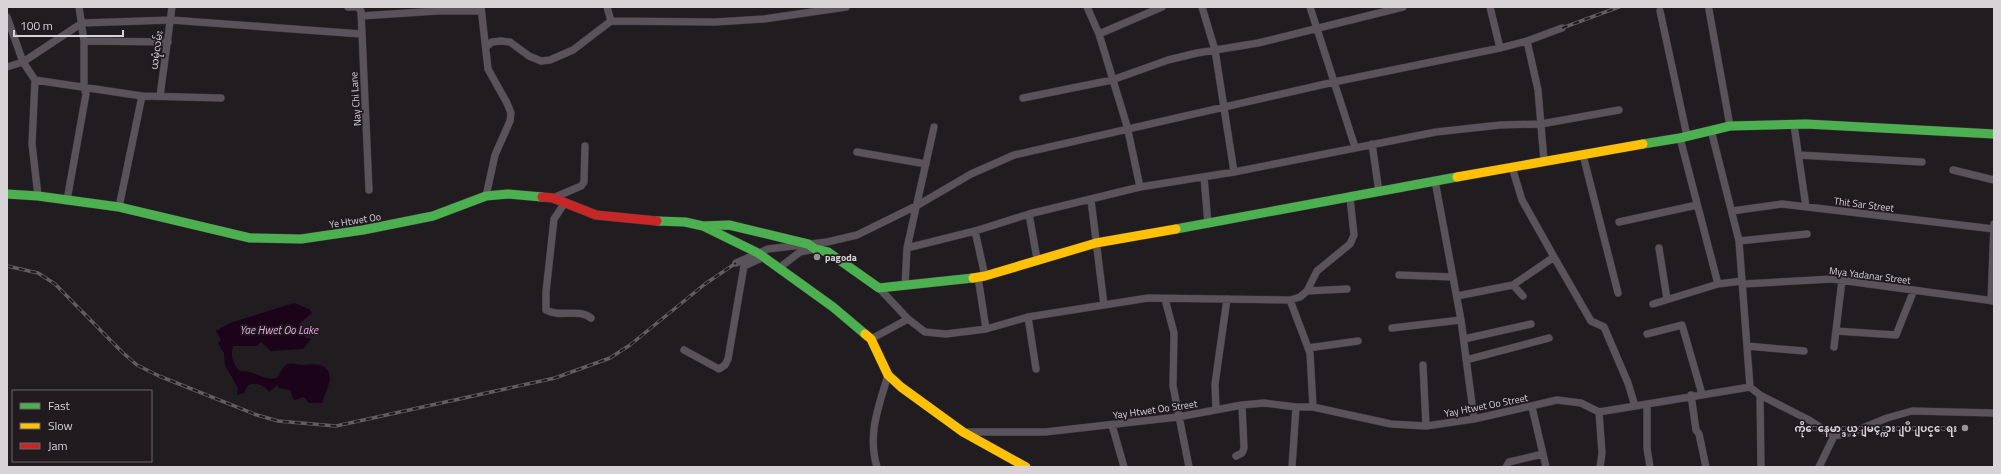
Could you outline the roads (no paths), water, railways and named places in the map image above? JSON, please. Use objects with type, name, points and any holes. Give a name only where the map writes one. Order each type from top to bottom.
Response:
[{"type":"street","points":[[67,200],[86,94],[84,88],[84,41],[80,7]]},
{"type":"street","name":"ယမုံလမ်း","points":[[160,96],[172,7]]},
{"type":"street","points":[[348,7],[358,7]]},
{"type":"street","name":"Nay Chi Lane","points":[[358,7],[361,16],[369,190]]},
{"type":"street","points":[[607,7],[611,21]]},
{"type":"street","points":[[486,47],[492,42],[501,40],[510,42],[535,60],[550,60],[573,50],[611,21],[715,22],[764,19],[815,9],[846,7]]},
{"type":"street","points":[[1087,7],[1099,34],[1127,129],[1140,188]]},
{"type":"street","points":[[1099,34],[1162,7]]},
{"type":"street","points":[[1202,7],[1215,50],[1234,172]]},
{"type":"street","points":[[1310,7],[1355,147]]},
{"type":"street","points":[[1023,98],[1112,80],[1168,60],[1318,30],[1403,7]]},
{"type":"street","points":[[1490,7],[1500,48]]},
{"type":"street","points":[[361,16],[481,9],[486,47],[485,56],[488,69],[507,103],[511,114],[510,121],[495,155],[486,196]]},
{"type":"street","points":[[1709,10],[1730,126]]},
{"type":"street","points":[[1660,11],[1697,205],[1718,284]]},
{"type":"street","points":[[7,18],[23,62],[34,80],[32,144],[38,196]]},
{"type":"street","points":[[7,67],[23,62],[82,23],[171,20],[361,34]]},
{"type":"street","points":[[779,268],[800,252],[811,247],[857,235],[918,205],[971,174],[1014,155],[1045,146],[1334,82],[1500,48],[1527,41],[1562,28]]},
{"type":"street","points":[[84,41],[168,42]]},
{"type":"street","points":[[1527,41],[1538,90],[1544,161]]},
{"type":"street","points":[[34,80],[142,96],[221,98]]},
{"type":"street","points":[[119,208],[142,96]]},
{"type":"street","points":[[907,248],[975,231],[1029,214],[1140,188],[1234,172],[1436,132],[1500,125],[1541,124],[1619,110]]},
{"type":"street","points":[[1794,125],[1806,207]]},
{"type":"street","points":[[879,288],[981,276],[1096,243],[1350,198],[1512,166],[1683,137],[1730,126],[1794,125],[1994,134]]},
{"type":"street","points":[[905,286],[907,248],[918,205],[934,127]]},
{"type":"street","points":[[1711,130],[1739,241],[1750,386],[1760,395],[1809,420],[1834,436],[1853,432],[1887,418],[1912,411],[1994,413]]},
{"type":"street","points":[[1372,144],[1379,192]]},
{"type":"street","points":[[553,198],[581,186],[584,182],[585,146]]},
{"type":"street","points":[[857,152],[926,164]]},
{"type":"street","points":[[1583,155],[1618,293]]},
{"type":"street","points":[[1799,155],[1922,162]]},
{"type":"street","points":[[1512,166],[1522,200],[1554,257],[1591,321],[1604,327],[1628,384],[1635,406]]},
{"type":"street","points":[[1953,170],[1994,180]]},
{"type":"street","points":[[1204,177],[1208,224]]},
{"type":"street","points":[[1435,181],[1461,320],[1474,419]]},
{"type":"street","name":"Ye Htwet Oo","points":[[7,194],[38,196],[119,208],[250,238],[301,239],[363,230],[433,216],[486,196],[508,194],[553,198],[564,204],[596,215],[625,219],[685,222],[702,226]]},
{"type":"street","points":[[702,226],[728,225],[828,252],[879,288],[908,319],[925,332],[946,334],[986,329],[1028,317],[1148,298],[1290,300],[1300,297],[1307,292],[1317,272],[1350,244],[1354,235],[1350,198]]},
{"type":"street","points":[[1091,200],[1104,305]]},
{"type":"street","points":[[564,204],[554,219],[546,292],[546,310],[551,313],[583,313],[591,318]]},
{"type":"street","name":"Thit Sar Street","points":[[1732,211],[1782,204],[1994,229]]},
{"type":"street","points":[[1619,222],[1697,205]]},
{"type":"street","points":[[1029,214],[1037,259]]},
{"type":"street","points":[[1993,301],[1994,224]]},
{"type":"street","points":[[702,226],[761,255],[833,307],[872,339],[888,375],[901,388],[963,432],[1026,467]]},
{"type":"street","points":[[975,231],[986,329]]},
{"type":"street","points":[[1739,241],[1808,234]]},
{"type":"street","points":[[736,263],[761,255],[779,247],[811,247]]},
{"type":"street","points":[[1658,248],[1667,299]]},
{"type":"street","points":[[684,350],[718,369],[725,365],[728,359],[744,266],[761,255]]},
{"type":"street","points":[[1457,296],[1513,286],[1554,257]]},
{"type":"street","points":[[1399,275],[1453,277]]},
{"type":"street","name":"Mya Yadanar Street","points":[[1653,304],[1718,284],[1832,279],[1993,301]]},
{"type":"street","points":[[1834,348],[1842,280]]},
{"type":"street","points":[[1513,286],[1523,296]]},
{"type":"street","points":[[1307,292],[1347,289]]},
{"type":"street","points":[[1836,331],[1890,336],[1896,335],[1914,290]]},
{"type":"street","points":[[1165,299],[1174,332],[1173,386],[1178,418],[1189,467]]},
{"type":"street","points":[[1216,410],[1215,384],[1228,299]]},
{"type":"street","points":[[1290,300],[1308,348],[1313,407]]},
{"type":"street","points":[[1028,317],[1036,369]]},
{"type":"street","points":[[872,339],[908,319]]},
{"type":"street","points":[[1392,328],[1461,320]]},
{"type":"street","points":[[1464,339],[1531,324]]},
{"type":"street","points":[[1647,334],[1682,325],[1702,394]]},
{"type":"street","points":[[1466,360],[1549,338]]},
{"type":"street","points":[[1308,348],[1358,341]]},
{"type":"street","points":[[1747,346],[1804,351]]},
{"type":"street","points":[[1423,365],[1426,426]]},
{"type":"street","points":[[877,467],[873,453],[872,435],[874,421],[888,375]]},
{"type":"street","points":[[1600,467],[1602,453],[1599,412],[1750,386]]},
{"type":"street","points":[[1691,395],[1696,430],[1699,434],[1706,467]]},
{"type":"street","points":[[1760,395],[1761,467]]},
{"type":"street","name":"Yay Htwet Oo Street","points":[[963,432],[1045,432],[1178,418],[1242,405],[1264,403],[1296,407],[1313,407],[1391,424],[1426,426],[1474,419],[1532,407],[1557,400],[1581,403],[1599,412]]},
{"type":"street","points":[[1647,404],[1647,448],[1650,467]]},
{"type":"street","points":[[1236,456],[1242,453],[1244,448],[1242,405]]},
{"type":"street","points":[[1292,467],[1296,407]]},
{"type":"street","points":[[1532,407],[1546,467]]},
{"type":"street","points":[[1112,425],[1124,467]]},
{"type":"street","points":[[1819,467],[1834,436]]},
{"type":"street","points":[[1506,467],[1509,462],[1542,454]]},
{"type":"water","name":"Yae Hwet Oo Lake","points":[[294,303],[309,309],[312,313],[299,324],[306,338],[311,339],[303,349],[271,351],[261,342],[256,346],[233,346],[233,360],[240,371],[250,372],[272,379],[277,378],[286,365],[314,364],[323,366],[329,373],[330,379],[322,403],[309,403],[304,397],[294,400],[290,390],[279,388],[277,385],[269,392],[260,385],[251,384],[248,385],[244,393],[237,395],[238,388],[225,365],[224,353],[218,344],[221,340],[216,331],[230,323]]},
{"type":"railway","points":[[1562,28],[1619,7]]},
{"type":"railway","points":[[7,266],[38,273],[55,284],[122,352],[137,365],[159,376],[257,415],[278,421],[336,426],[555,378],[610,358],[630,345],[705,284],[736,263]]},
{"type":"place","name":"pagoda","points":[[817,257]]},
{"type":"place","name":"ကိုေနေမာ္ဒယ္ျမင့္ကားျပဳျပင္ေရး","points":[[1965,428]]}]
